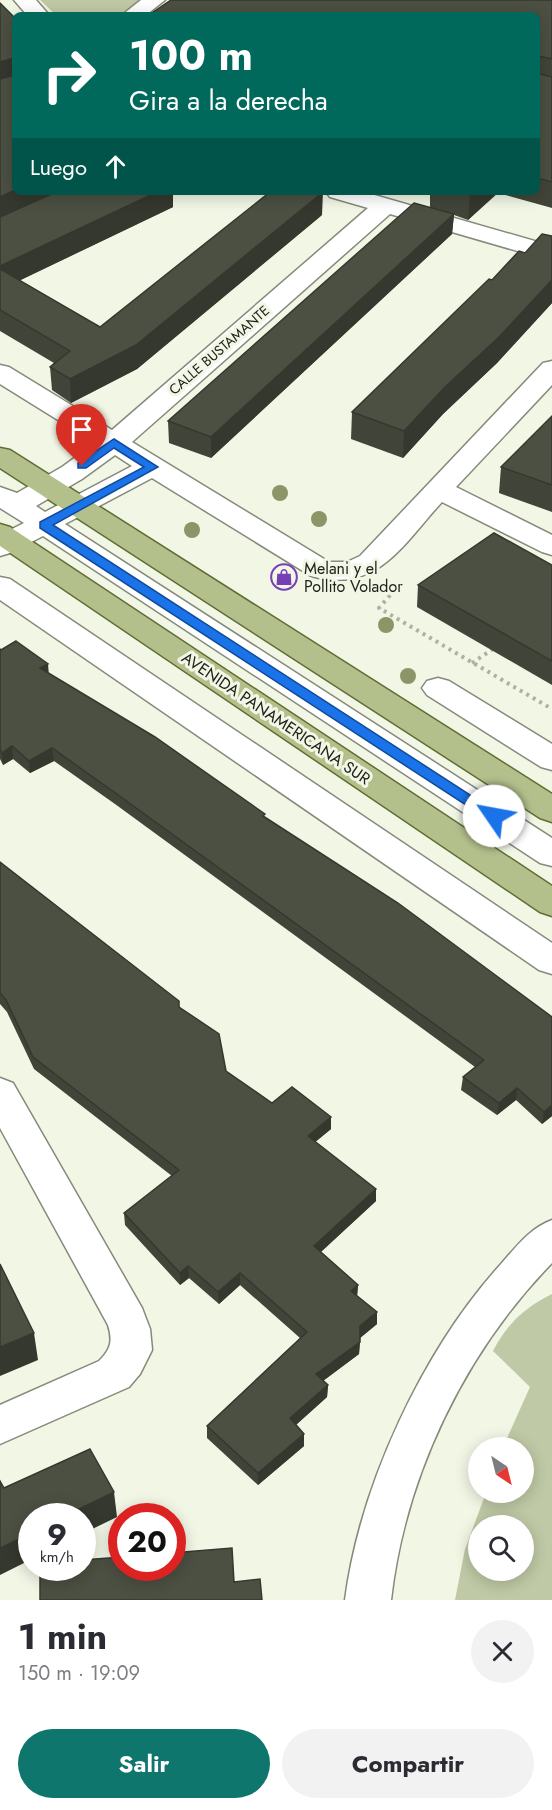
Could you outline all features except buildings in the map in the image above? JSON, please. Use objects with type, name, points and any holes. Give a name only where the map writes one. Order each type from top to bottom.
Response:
[{"type":"main road","points":[[0,456],[552,810]]},
{"type":"main road","name":"AVENIDA PANAMERICANA SUR","points":[[4,541],[552,903]]},
{"type":"street","points":[[24,0],[36,12]]},
{"type":"street","points":[[137,12],[155,0]]},
{"type":"street","points":[[348,195],[552,254]]},
{"type":"street","name":"CALLE BUSTAMANTE","points":[[5,504],[47,488],[114,443],[385,206]]},
{"type":"street","points":[[0,373],[321,570],[347,573],[370,562],[552,370]]},
{"type":"street","points":[[4,541],[45,525],[153,467]]},
{"type":"street","points":[[438,489],[552,546]]},
{"type":"street","points":[[5,504],[45,525],[552,854]]},
{"type":"street","points":[[0,586],[552,961]]},
{"type":"street","points":[[438,688],[552,759]]},
{"type":"street","points":[[0,1093],[127,1321],[132,1335],[132,1349],[125,1363],[114,1374],[0,1425]]},
{"type":"street","points":[[368,1600],[372,1565],[380,1530],[399,1476],[436,1391],[454,1357],[484,1314],[516,1275],[552,1237]]},
{"type":"path","points":[[379,608],[552,709]]},
{"type":"path","points":[[438,688],[501,643]]},
{"type":"green space","points":[[40,0],[141,0],[123,12],[53,12]]},
{"type":"green space","points":[[552,1294],[552,1600],[455,1600],[468,1541],[468,1581],[534,1581],[534,1515],[478,1515],[482,1503],[534,1503],[534,1437],[508,1437],[530,1387],[493,1351],[510,1325],[525,1311]]},
{"type":"place","name":"Melani y el Pollito Volador","points":[[284,577]]},
{"type":"route","points":[[82,466],[114,443],[153,467],[45,525],[494,816]]}]
